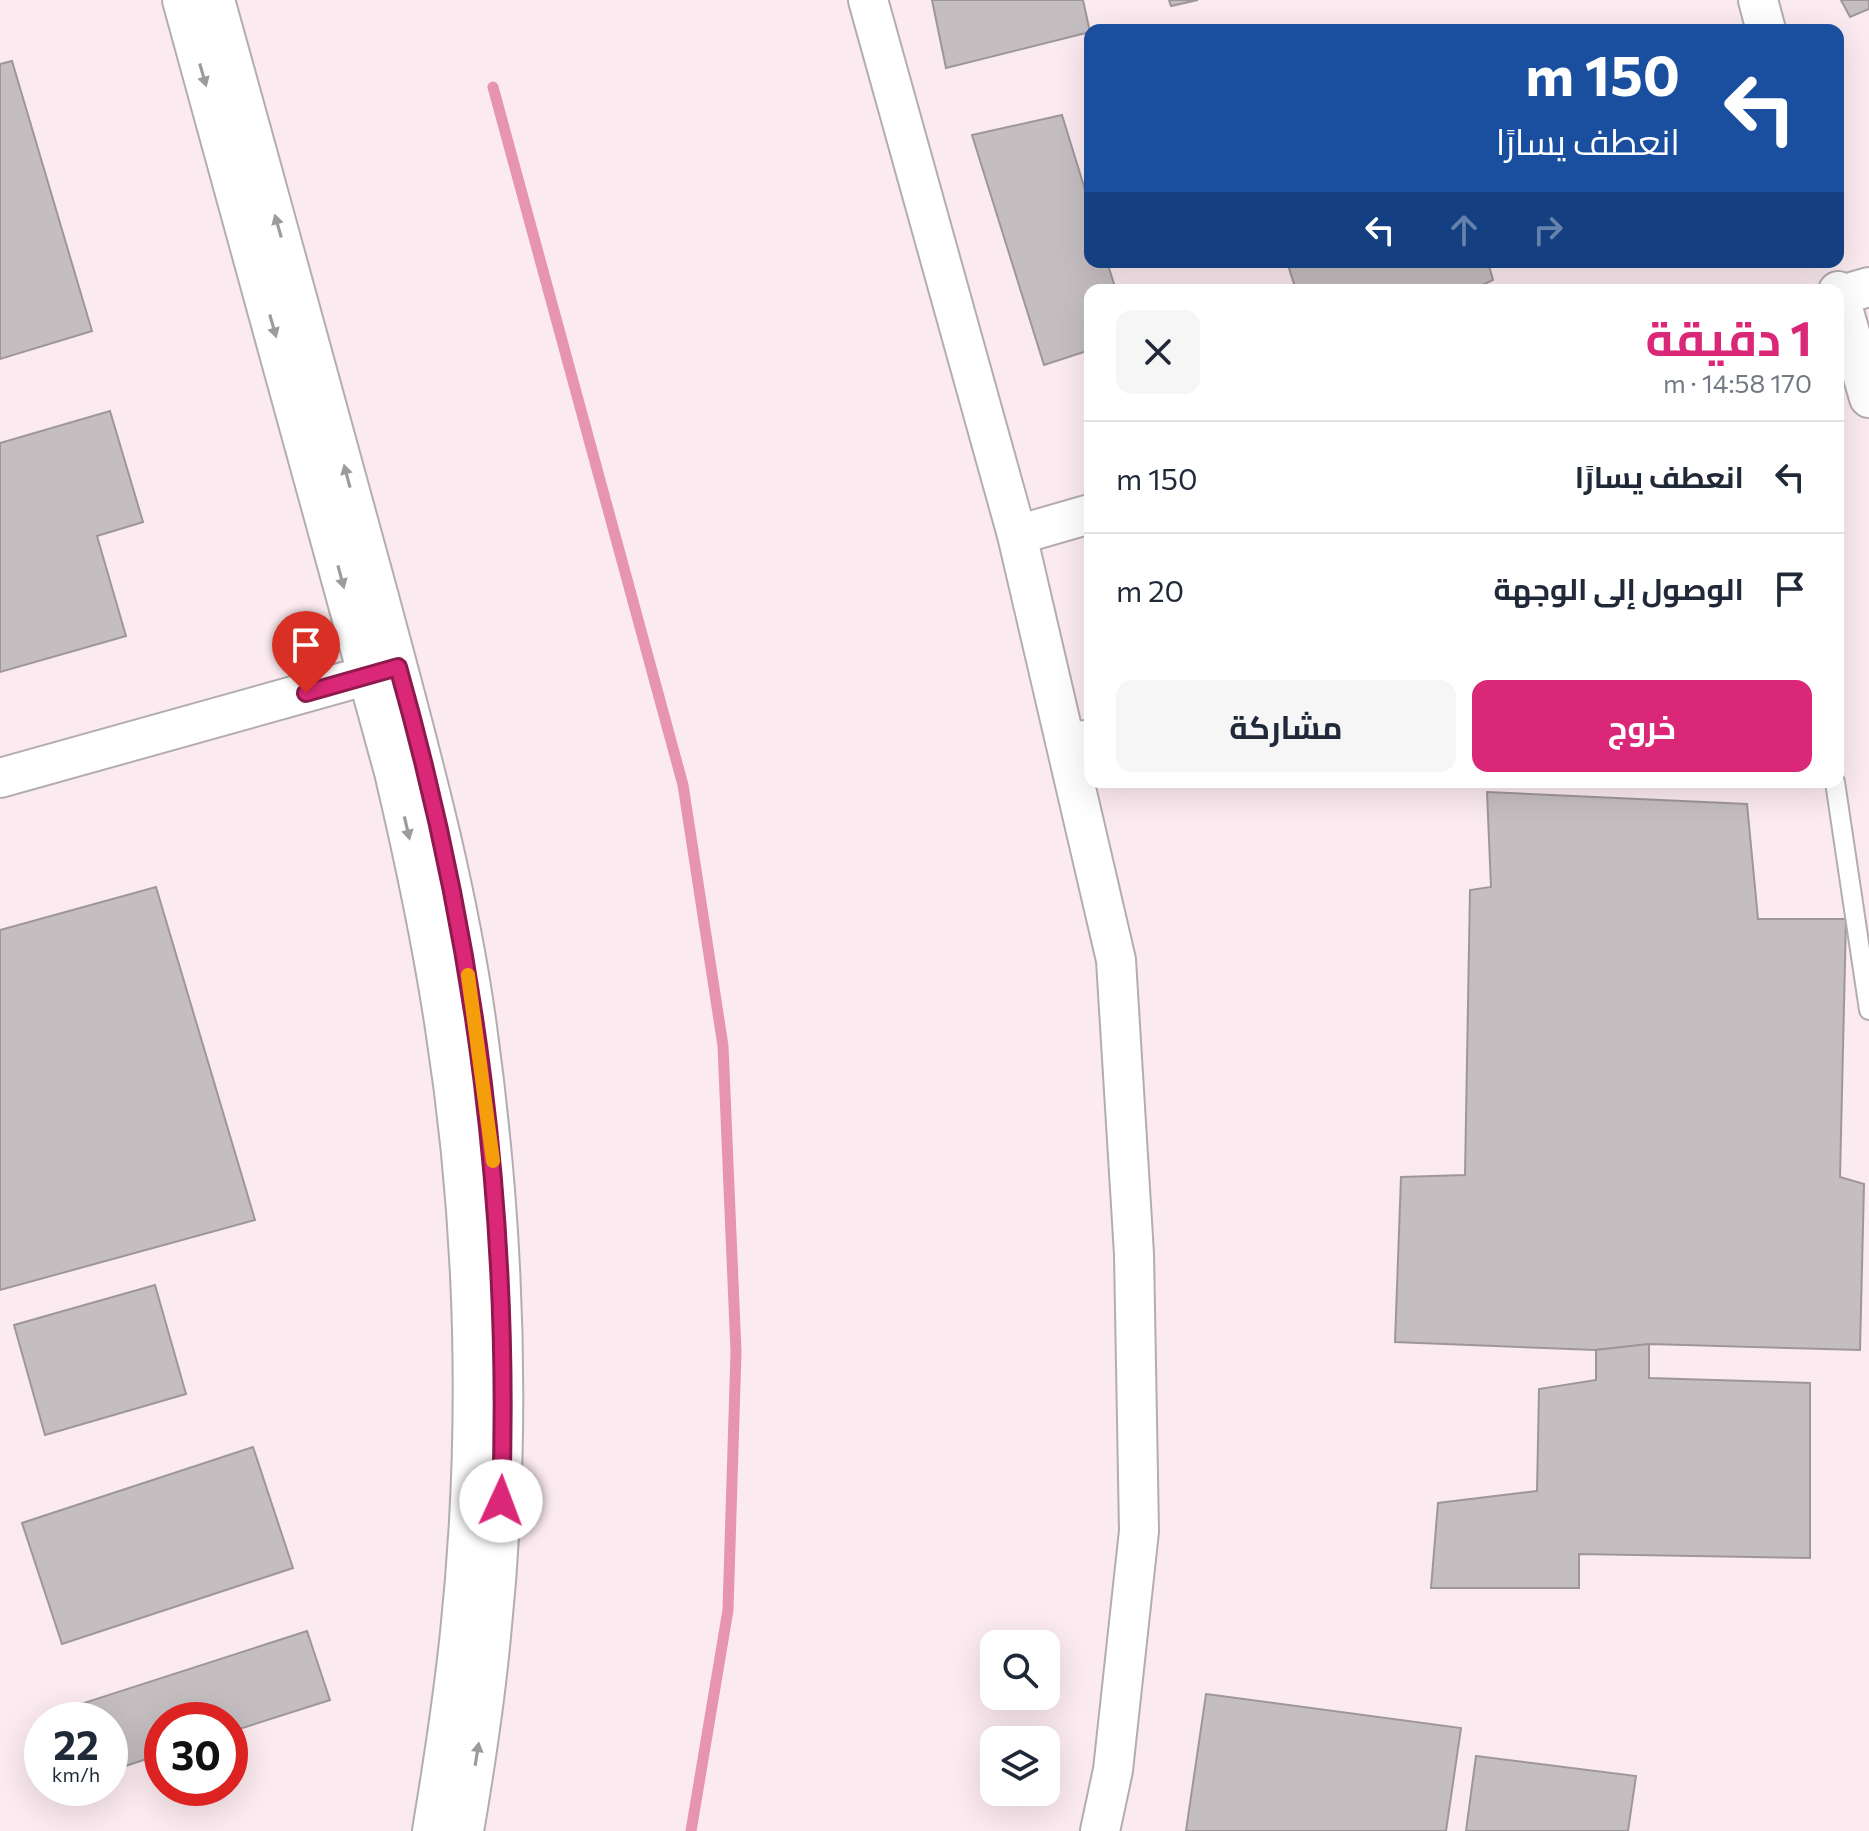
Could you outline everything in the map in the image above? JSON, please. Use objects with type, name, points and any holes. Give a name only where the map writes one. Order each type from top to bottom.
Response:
[{"type":"street","points":[[182,0],[232,119],[410,768],[457,908],[477,1024],[493,1156],[501,1289],[488,1421],[468,1526],[460,1631],[432,1831]]},
{"type":"street","points":[[215,0],[232,119]]},
{"type":"street","points":[[868,0],[1017,535],[1076,731],[1084,777]]},
{"type":"street","points":[[1758,0],[1764,24]]},
{"type":"street","points":[[1844,295],[1869,398]]},
{"type":"street","points":[[1017,535],[1084,516]]},
{"type":"street","points":[[0,778],[383,671]]},
{"type":"street","points":[[1086,788],[1116,960],[1134,1254],[1139,1531],[1113,1770],[1100,1831]]},
{"type":"street","points":[[464,1831],[492,1634],[500,1528],[488,1421]]},
{"type":"lane","points":[[1836,788],[1869,1010]]},
{"type":"shaded area","points":[[0,0],[1869,0],[1869,1831],[0,1831]]},
{"type":"building","points":[[932,0],[1083,0],[1088,24],[1084,24],[1084,34],[946,68]]},
{"type":"building","points":[[1169,0],[1198,0],[1171,6]]},
{"type":"building","points":[[1841,0],[1869,0],[1869,9],[1850,17]]},
{"type":"building","points":[[12,61],[92,331],[0,359],[0,64]]},
{"type":"building","points":[[1062,115],[1084,186],[1084,268],[1109,268],[1114,284],[1084,284],[1084,352],[1044,365],[972,135]]},
{"type":"building","points":[[1289,268],[1490,268],[1493,280],[1485,284],[1294,284]]},
{"type":"building","points":[[110,411],[143,522],[97,536],[126,636],[0,672],[0,443]]},
{"type":"building","points":[[1487,792],[1747,804],[1758,919],[1846,919],[1840,1177],[1864,1184],[1860,1350],[1649,1344],[1596,1350],[1395,1342],[1401,1177],[1465,1175],[1470,890],[1491,887]]},
{"type":"building","points":[[156,887],[255,1220],[0,1290],[0,930]]},
{"type":"building","points":[[155,1285],[186,1394],[45,1435],[14,1325]]},
{"type":"building","points":[[1649,1344],[1649,1378],[1810,1383],[1810,1558],[1579,1554],[1579,1588],[1431,1588],[1438,1503],[1537,1491],[1539,1389],[1596,1380],[1596,1350]]},
{"type":"building","points":[[253,1447],[293,1568],[62,1644],[22,1523]]},
{"type":"building","points":[[307,1631],[330,1700],[248,1726],[248,1702],[144,1702],[144,1760],[128,1765],[128,1702],[87,1702]]},
{"type":"building","points":[[1206,1694],[1461,1728],[1446,1831],[1186,1831]]},
{"type":"building","points":[[1476,1756],[1636,1776],[1628,1831],[1466,1831]]},
{"type":"waterway","points":[[493,87],[683,785],[723,1046],[736,1352],[728,1610],[691,1831]]},
{"type":"slow traffic","points":[[468,975],[493,1161]]},
{"type":"route","points":[[306,693],[398,667],[425,763],[454,893],[477,1024],[493,1156],[501,1289],[501,1501]]}]
